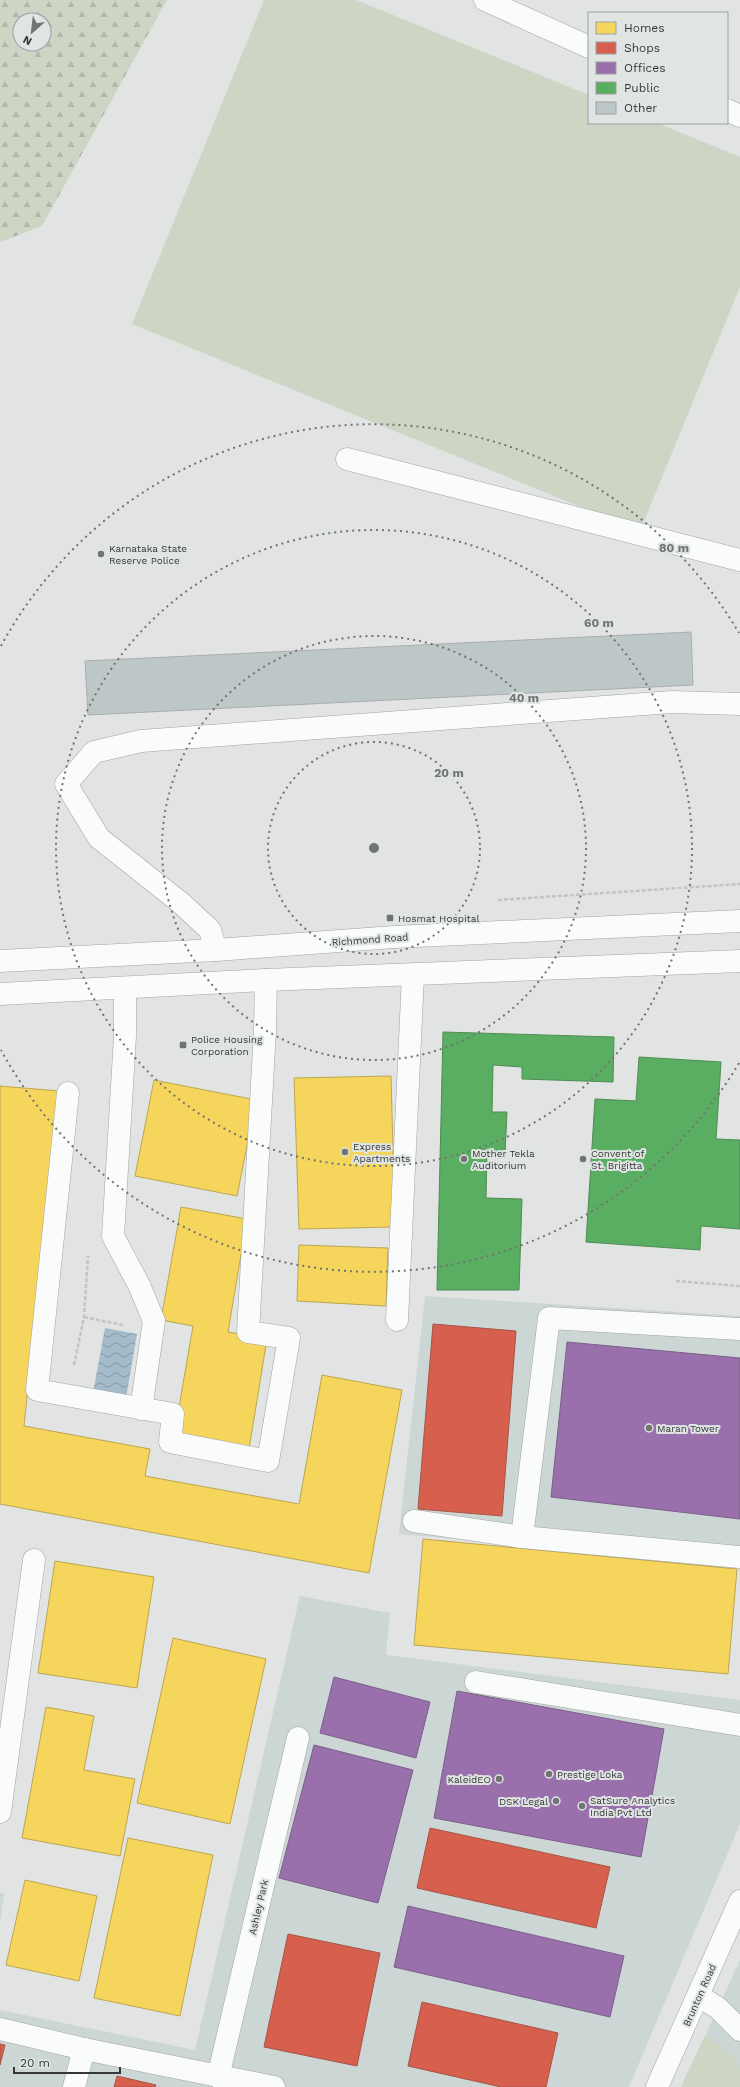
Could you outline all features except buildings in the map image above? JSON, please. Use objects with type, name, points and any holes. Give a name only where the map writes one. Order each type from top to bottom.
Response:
[{"type":"main road","points":[[485,0],[588,47]]},
{"type":"main road","points":[[728,110],[740,116]]},
{"type":"main road","points":[[347,459],[740,560]]},
{"type":"main road","points":[[216,950],[210,930],[181,903],[99,838],[66,784],[94,752],[141,741],[672,702],[740,704]]},
{"type":"main road","name":"Richmond Road","points":[[0,961],[216,950],[394,937],[740,921]]},
{"type":"main road","points":[[0,961],[1,994],[266,980],[740,961]]},
{"type":"main road","points":[[397,1320],[413,975]]},
{"type":"main road","points":[[68,1094],[37,1390],[173,1414],[170,1442],[268,1461],[290,1338],[248,1332],[265,1030],[266,980]]},
{"type":"main road","points":[[125,988],[125,1036],[113,1236],[139,1285],[154,1322],[141,1409]]},
{"type":"main road","points":[[522,1537],[549,1318],[740,1329]]},
{"type":"main road","points":[[414,1521],[522,1537],[740,1557]]},
{"type":"main road","points":[[0,1812],[34,1560]]},
{"type":"main road","points":[[476,1682],[740,1725]]},
{"type":"main road","name":"Ashley Park","points":[[218,2077],[298,1738]]},
{"type":"main road","name":"Brunton Road","points":[[657,2087],[699,1996],[740,1901]]},
{"type":"main road","points":[[699,1996],[718,2008],[740,2030]]},
{"type":"main road","points":[[0,2029],[84,2049],[274,2087]]},
{"type":"main road","points":[[74,2087],[84,2049]]},
{"type":"path","points":[[676,1281],[740,1286]]},
{"type":"shaded area","points":[[425,1296],[740,1316],[740,1564],[399,1534]]},
{"type":"shaded area","points":[[300,1596],[390,1613],[386,1655],[740,1700],[740,1824],[629,2087],[0,2087],[0,2010],[195,2050]]},
{"type":"shaded area","points":[[0,1893],[4,1894],[0,1923]]},
{"type":"shaded area","points":[[740,1960],[740,2087],[681,2087],[705,2036]]},
{"type":"green space","points":[[0,0],[167,0],[42,226],[0,242]]},
{"type":"green space","points":[[264,0],[356,0],[588,95],[588,124],[659,124],[740,157],[740,287],[640,531],[132,324]]},
{"type":"green space","points":[[705,2036],[725,2049],[735,2058],[740,2068],[740,2087],[681,2087]]},
{"type":"water","points":[[105,1328],[137,1334],[125,1404],[92,1398]]},
{"type":"place","name":"Karnataka State Reserve Police","points":[[101,554]]},
{"type":"place","name":"Hosmat Hospital","points":[[390,918]]},
{"type":"place","name":"Police Housing Corporation","points":[[183,1045]]},
{"type":"place","name":"Express Apartments","points":[[345,1152]]},
{"type":"place","name":"Mother Tekla Auditorium","points":[[464,1159]]},
{"type":"place","name":"Convent of St. Brigitta","points":[[583,1159]]},
{"type":"place","name":"Maran Tower","points":[[649,1428]]},
{"type":"place","name":"Prestige Loka","points":[[549,1774]]},
{"type":"place","name":"KaleidEO","points":[[499,1779]]},
{"type":"place","name":"DSK Legal","points":[[556,1801]]},
{"type":"place","name":"SatSure Analytics India Pvt Ltd","points":[[582,1806]]}]
